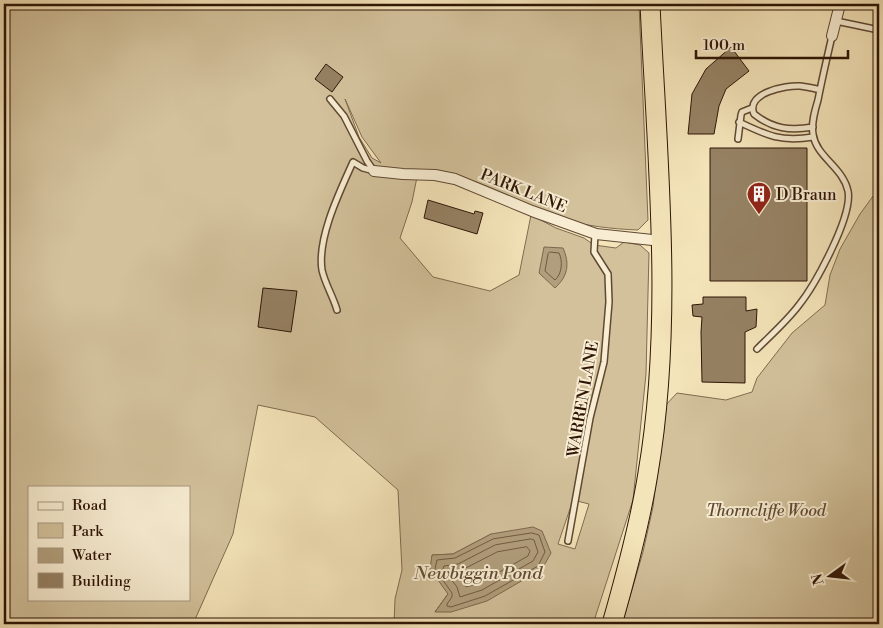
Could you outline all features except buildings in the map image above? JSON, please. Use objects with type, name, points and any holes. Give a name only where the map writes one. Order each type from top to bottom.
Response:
[{"type":"highway","points":[[612,624],[629,568],[648,473],[656,404],[660,338],[662,241],[650,4]]},
{"type":"street","points":[[832,36],[840,4]]},
{"type":"street","name":"PARK LANE","points":[[374,171],[435,175],[455,179],[532,211],[596,234],[662,241]]},
{"type":"lane","points":[[836,21],[879,30]]},
{"type":"lane","points":[[757,349],[799,305],[834,243],[847,211],[849,193],[845,180],[818,149],[813,127],[832,36]]},
{"type":"lane","points":[[813,127],[788,130],[777,127],[754,114],[752,108],[754,101],[772,90],[799,86],[820,90]]},
{"type":"lane","points":[[330,99],[344,116],[374,171]]},
{"type":"lane","points":[[738,139],[742,112],[752,108]]},
{"type":"lane","points":[[740,122],[782,139],[814,137]]},
{"type":"lane","points":[[337,310],[334,298],[325,282],[322,269],[321,245],[341,188],[353,162],[363,168],[374,171]]},
{"type":"lane","name":"WARREN LANE","points":[[568,541],[590,418],[604,362],[609,302],[608,274],[594,252],[596,234]]},
{"type":"green space","points":[[4,4],[639,4],[648,220],[638,230],[599,227],[562,219],[474,181],[456,176],[418,172],[412,202],[400,238],[433,277],[490,291],[519,275],[531,215],[556,228],[584,238],[594,245],[616,248],[624,242],[640,245],[649,253],[646,374],[633,500],[593,624],[394,624],[395,599],[402,570],[398,490],[315,417],[258,405],[233,534],[193,624],[4,624]],"holes":[[[345,99],[362,137],[381,163],[372,158],[359,137]],[[573,500],[589,504],[575,549],[558,544]],[[491,534],[448,594],[432,555],[453,554]]]},
{"type":"green space","name":"Thorncliffe Wood","points":[[879,188],[879,624],[622,624],[643,552],[653,507],[664,407],[677,393],[726,400],[752,392],[757,378],[792,333],[825,305],[830,275],[840,249],[860,214]]},
{"type":"water","points":[[544,247],[563,248],[567,259],[563,279],[555,288],[539,273]]},
{"type":"water","name":"Newbiggin Pond","points":[[533,527],[542,531],[551,553],[542,569],[487,601],[451,612],[435,612],[448,594],[430,569],[432,555],[453,554],[491,534]]},
{"type":"place","name":"D Braun","points":[[759,215]]}]
